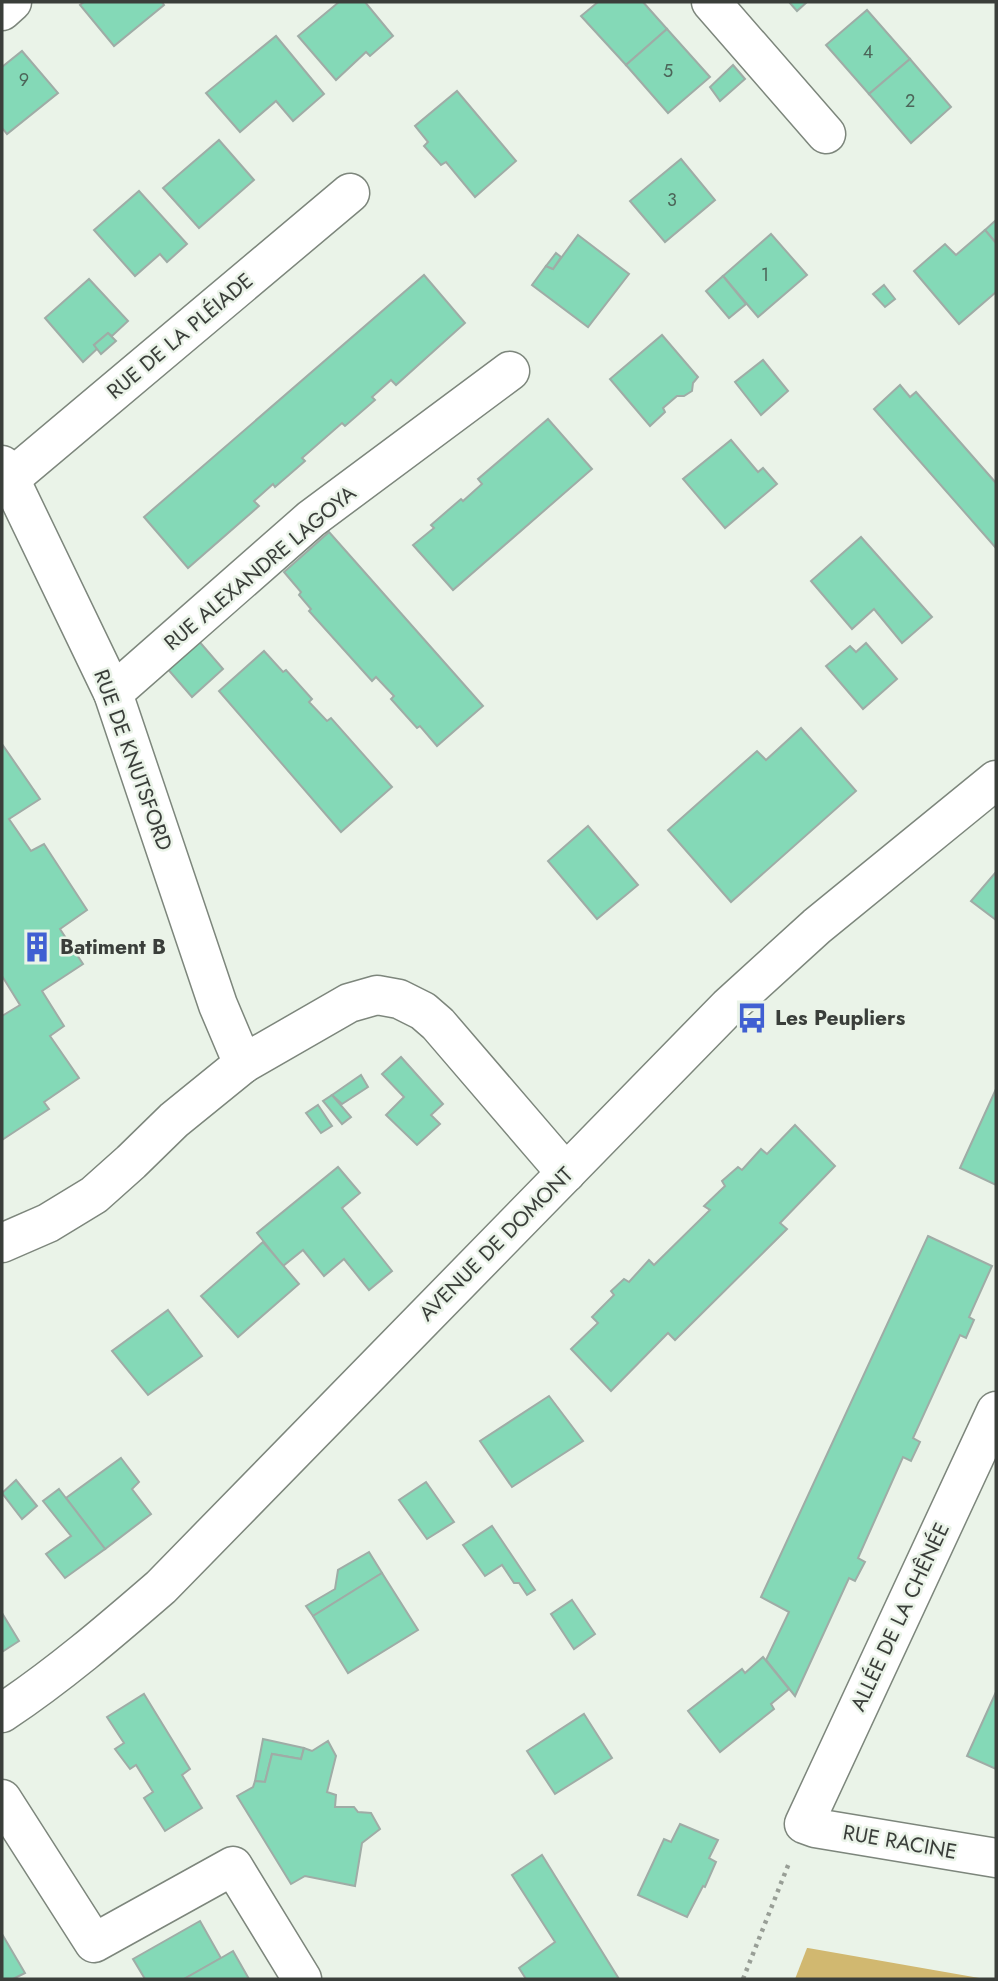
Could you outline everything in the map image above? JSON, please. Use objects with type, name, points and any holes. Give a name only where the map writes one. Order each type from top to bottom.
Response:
[{"type":"street","points":[[2,10],[12,2]]},
{"type":"street","points":[[711,2],[826,134]]},
{"type":"street","name":"RUE DE LA PLÉIADE","points":[[6,472],[350,193]]},
{"type":"street","name":"RUE ALEXANDRE LAGOYA","points":[[113,693],[311,519],[510,371]]},
{"type":"street","name":"RUE DE KNUTSFORD","points":[[6,472],[113,693],[218,1004],[243,1064]]},
{"type":"street","name":"AVENUE DE DOMONT","points":[[2,1713],[95,1645],[161,1587],[728,1007],[817,926],[996,780]]},
{"type":"street","points":[[2,1243],[48,1223],[94,1195],[174,1121],[243,1064],[349,1003],[377,995],[399,999],[424,1011],[438,1024],[566,1173]]},
{"type":"street","name":"ALLÉE DE LA CHÊNÉE","points":[[804,1824],[996,1411]]},
{"type":"street","points":[[2,1799],[94,1943],[233,1866],[302,1979]]},
{"type":"street","name":"RUE RACINE","points":[[804,1824],[996,1858]]},
{"type":"path","points":[[743,1979],[804,1824]]},
{"type":"shaded area","points":[[808,1948],[985,1979],[795,1979]]},
{"type":"building","points":[[84,2],[162,2],[164,5],[114,46],[80,5]]},
{"type":"building","points":[[339,2],[365,2],[393,36],[370,56],[366,52],[336,80],[298,36]]},
{"type":"building","points":[[598,2],[643,2],[667,29],[626,65],[581,16]]},
{"type":"building","points":[[789,2],[807,2],[797,11]]},
{"type":"building","points":[[867,10],[910,59],[869,94],[826,45]]},
{"type":"building","points":[[667,29],[710,77],[668,113],[626,65]]},
{"type":"building","points":[[276,36],[324,94],[293,121],[276,101],[240,132],[206,93]]},
{"type":"building","points":[[22,51],[58,93],[7,134],[2,128],[2,67]]},
{"type":"building","points":[[910,59],[951,107],[911,143],[869,94]]},
{"type":"building","points":[[733,65],[745,79],[720,101],[710,87]]},
{"type":"building","points":[[457,91],[516,161],[475,197],[446,162],[441,165],[424,146],[428,142],[415,126]]},
{"type":"building","points":[[219,140],[254,180],[199,228],[163,188]]},
{"type":"building","points":[[681,159],[715,200],[665,242],[630,201]]},
{"type":"building","points":[[139,191],[187,244],[167,262],[160,254],[135,276],[94,230]]},
{"type":"building","points":[[996,220],[996,243],[985,230]]},
{"type":"building","points":[[985,230],[996,243],[996,292],[959,324],[914,271],[945,244],[956,255]]},
{"type":"building","points":[[771,234],[807,275],[758,317],[723,276]]},
{"type":"building","points":[[578,235],[629,274],[588,327],[532,285],[546,266],[553,269]]},
{"type":"building","points":[[556,253],[561,257],[553,269],[546,266]]},
{"type":"building","points":[[424,275],[465,323],[396,385],[391,380],[372,397],[375,400],[345,426],[342,423],[302,458],[305,461],[254,501],[259,506],[188,568],[144,517]]},
{"type":"building","points":[[723,276],[746,304],[729,318],[706,291]]},
{"type":"building","points":[[89,279],[128,321],[112,336],[108,333],[94,345],[97,349],[83,362],[45,318]]},
{"type":"building","points":[[884,285],[895,299],[885,307],[873,294]]},
{"type":"building","points":[[108,333],[116,341],[101,354],[94,345]]},
{"type":"building","points":[[662,335],[698,377],[693,383],[692,391],[684,396],[677,396],[663,408],[665,412],[650,426],[610,379]]},
{"type":"building","points":[[763,360],[788,391],[761,415],[735,382]]},
{"type":"building","points":[[900,385],[910,397],[916,392],[996,483],[996,548],[874,409]]},
{"type":"building","points":[[548,419],[592,469],[453,590],[413,545],[434,528],[431,525],[482,484],[478,479]]},
{"type":"building","points":[[731,440],[758,472],[763,468],[777,484],[725,528],[683,479]]},
{"type":"building","points":[[329,532],[483,706],[437,746],[391,699],[394,696],[376,677],[372,681],[309,611],[311,609],[299,595],[301,592],[284,572]]},
{"type":"building","points":[[861,537],[932,617],[902,643],[874,609],[852,629],[811,581]]},
{"type":"building","points":[[197,639],[223,669],[192,697],[166,667]]},
{"type":"building","points":[[866,643],[897,679],[863,709],[826,666],[850,646],[856,652]]},
{"type":"building","points":[[264,651],[283,672],[286,670],[312,699],[309,702],[327,721],[331,718],[392,787],[341,832],[219,691]]},
{"type":"building","points":[[801,728],[856,791],[731,902],[668,830],[757,751],[766,760]]},
{"type":"building","name":"Batiment B","points":[[2,744],[40,799],[9,819],[31,851],[44,844],[87,910],[60,929],[83,964],[42,991],[64,1026],[50,1036],[79,1078],[44,1102],[49,1109],[2,1140],[2,1016],[20,1005],[2,976]]},
{"type":"building","points":[[588,826],[638,885],[597,919],[548,861]]},
{"type":"building","points":[[996,872],[996,920],[971,901]]},
{"type":"building","points":[[401,1057],[443,1104],[431,1115],[440,1124],[417,1145],[386,1115],[404,1097],[382,1074]]},
{"type":"building","points":[[361,1075],[368,1087],[342,1104],[332,1095]]},
{"type":"building","points":[[996,1089],[996,1185],[960,1168]]},
{"type":"building","points":[[332,1095],[351,1117],[342,1124],[323,1101]]},
{"type":"building","points":[[318,1105],[332,1126],[321,1133],[306,1113]]},
{"type":"building","points":[[795,1125],[835,1166],[780,1223],[787,1229],[675,1340],[668,1333],[611,1391],[571,1349],[598,1323],[592,1317],[614,1295],[611,1291],[624,1279],[629,1282],[649,1260],[654,1265],[710,1210],[704,1206],[725,1186],[722,1181],[738,1167],[742,1170],[761,1149],[767,1154]]},
{"type":"building","points":[[338,1167],[360,1193],[342,1208],[392,1271],[369,1290],[344,1259],[324,1276],[303,1250],[283,1266],[257,1233]]},
{"type":"building","points":[[928,1236],[992,1266],[969,1317],[974,1320],[966,1338],[960,1335],[913,1438],[920,1442],[911,1461],[903,1457],[858,1558],[865,1562],[855,1581],[849,1578],[795,1696],[766,1660],[789,1612],[761,1597]]},
{"type":"building","points":[[263,1242],[299,1284],[238,1337],[201,1296]]},
{"type":"building","points":[[168,1310],[202,1356],[148,1395],[112,1351]]},
{"type":"building","points":[[549,1396],[583,1441],[512,1487],[480,1441]]},
{"type":"building","points":[[121,1458],[139,1482],[132,1489],[151,1514],[105,1549],[66,1498]]},
{"type":"building","points":[[16,1480],[37,1506],[22,1519],[2,1493]]},
{"type":"building","points":[[426,1482],[454,1522],[427,1539],[399,1500]]},
{"type":"building","points":[[59,1489],[105,1549],[65,1578],[46,1554],[71,1536],[43,1501]]},
{"type":"building","points":[[492,1526],[535,1590],[527,1595],[519,1583],[514,1583],[502,1565],[485,1576],[463,1545]]},
{"type":"building","points":[[369,1552],[382,1573],[313,1616],[306,1606],[335,1589],[338,1570]]},
{"type":"building","points":[[382,1573],[418,1630],[348,1673],[313,1616]]},
{"type":"building","points":[[572,1600],[595,1634],[574,1649],[551,1614]]},
{"type":"building","points":[[2,1613],[19,1641],[2,1652]]},
{"type":"building","points":[[763,1657],[789,1689],[771,1704],[774,1709],[720,1752],[688,1711],[742,1669],[745,1673]]},
{"type":"building","points":[[996,1692],[996,1769],[967,1756]]},
{"type":"building","points":[[144,1694],[190,1769],[182,1775],[202,1808],[165,1831],[144,1798],[153,1792],[136,1765],[130,1769],[115,1749],[124,1743],[107,1717]]},
{"type":"building","points":[[584,1714],[612,1758],[555,1794],[527,1751]]},
{"type":"building","points":[[263,1739],[304,1748],[301,1759],[272,1754],[265,1782],[255,1781]]},
{"type":"building","points":[[328,1741],[336,1756],[327,1792],[336,1795],[335,1807],[354,1807],[358,1812],[371,1813],[380,1829],[362,1843],[355,1886],[305,1876],[291,1884],[237,1796],[253,1787],[255,1781],[265,1782],[272,1754],[301,1759],[304,1748],[312,1751]]},
{"type":"building","points":[[680,1824],[718,1840],[709,1858],[716,1862],[687,1917],[638,1895],[664,1839],[671,1842]]},
{"type":"building","points":[[542,1855],[619,1979],[526,1979],[519,1968],[555,1942],[512,1875]]},
{"type":"building","points":[[200,1921],[221,1958],[184,1979],[145,1979],[133,1959]]},
{"type":"building","points":[[2,1934],[25,1973],[13,1979],[2,1979]]},
{"type":"building","points":[[233,1951],[249,1979],[184,1979],[221,1958]]},
{"type":"place","name":"Batiment B","points":[[37,947]]},
{"type":"place","name":"Les Peupliers","points":[[752,1018]]}]
